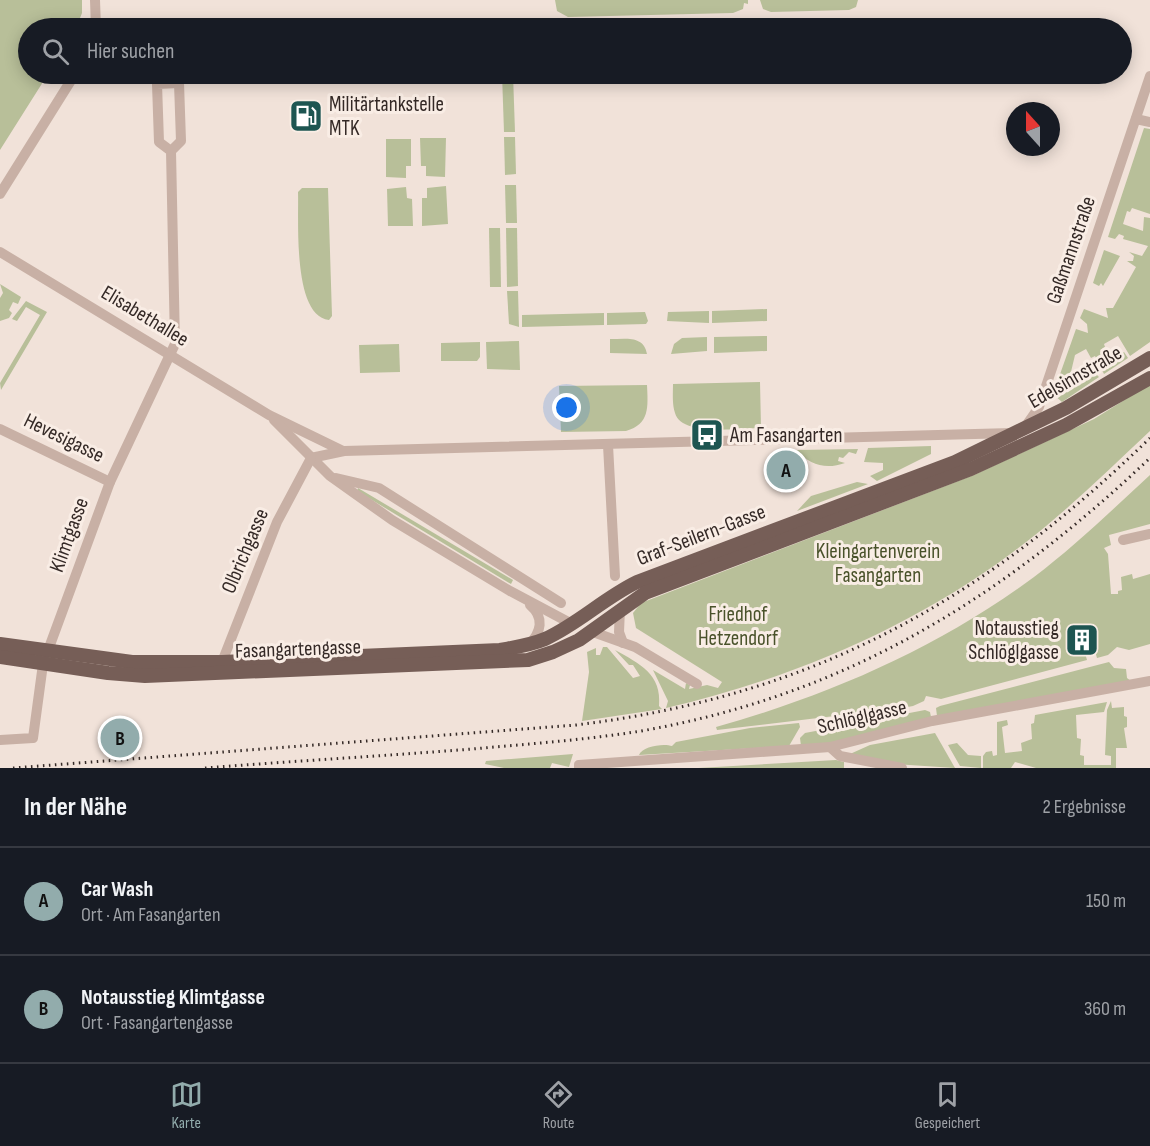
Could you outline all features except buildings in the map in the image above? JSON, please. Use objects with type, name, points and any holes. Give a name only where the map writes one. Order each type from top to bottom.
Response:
[{"type":"main road","name":"Edelsinnstraße","points":[[1024,438],[1043,413],[1150,358]]},
{"type":"main road","name":"Edelsinnstraße","points":[[1024,438],[1066,425],[1150,378]]},
{"type":"main road","name":"Graf-Seilern-Gasse","points":[[593,632],[620,608],[645,593],[971,469],[1024,438]]},
{"type":"main road","name":"Graf-Seilern-Gasse","points":[[572,624],[619,591],[637,582],[1024,438]]},
{"type":"main road","points":[[572,624],[593,632]]},
{"type":"main road","name":"Fasangartengasse","points":[[0,657],[132,662],[222,662],[500,650],[529,645],[572,624]]},
{"type":"main road","name":"Fasangartengasse","points":[[0,644],[45,658],[145,676],[528,660],[553,652],[593,632]]},
{"type":"street","points":[[95,0],[96,18]]},
{"type":"street","name":"Gaßmannstraße","points":[[1043,413],[1150,76]]},
{"type":"street","points":[[0,194],[69,84]]},
{"type":"street","points":[[157,84],[159,142],[171,151],[181,141],[179,84]]},
{"type":"street","points":[[1136,119],[1150,122]]},
{"type":"street","name":"Klimtgasse","points":[[0,740],[33,738],[45,658],[110,482],[175,344],[171,151]]},
{"type":"street","name":"Elisabethallee","points":[[0,252],[269,415],[344,451]]},
{"type":"street","points":[[1043,413],[1052,424],[1066,425]]},
{"type":"street","name":"Elisabethallee","points":[[269,415],[330,476],[392,520],[519,596],[572,624]]},
{"type":"street","name":"Hevesigasse","points":[[0,429],[110,482]]},
{"type":"street","points":[[311,458],[344,451],[1024,438]]},
{"type":"street","points":[[609,445],[615,576]]},
{"type":"street","name":"Olbrichgasse","points":[[222,662],[277,522],[311,458]]},
{"type":"street","name":"Elisabethallee","points":[[330,476],[379,488],[561,603]]},
{"type":"street","points":[[1123,540],[1150,534]]},
{"type":"street","points":[[517,577],[519,596],[536,611],[539,618],[539,632],[529,645]]},
{"type":"street","points":[[620,608],[619,632],[623,644]]},
{"type":"street","points":[[593,632],[635,647],[697,684]]},
{"type":"street","name":"Schlöglgasse","points":[[579,767],[830,747],[932,721],[1150,681]]},
{"type":"street","points":[[830,747],[840,756],[902,768]]},
{"type":"green space","points":[[0,0],[82,0],[80,18],[18,18],[18,84],[42,84],[0,150]]},
{"type":"green space","points":[[555,0],[748,0],[748,4],[744,3],[743,9],[733,13],[568,17],[557,11]]},
{"type":"green space","points":[[760,0],[858,0],[856,7],[849,10],[771,12],[763,9]]},
{"type":"green space","points":[[502,84],[513,84],[515,132],[504,132]]},
{"type":"green space","points":[[1144,128],[1150,129],[1150,214],[1132,208],[1130,212],[1127,211],[1123,224],[1143,231],[1144,217],[1150,218],[1150,342],[1130,356],[1118,336],[1104,344],[1105,347],[1100,350],[1107,361],[1112,362],[1124,352],[1128,358],[1104,374],[1095,356],[1091,358],[1086,349],[1075,355],[1070,376],[1074,383],[1093,371],[1099,377],[1062,402],[1053,394],[1076,329],[1088,333],[1087,324],[1080,318],[1084,309],[1108,318],[1106,308],[1113,308],[1136,267],[1127,261],[1133,261],[1134,256],[1129,252],[1142,256],[1148,246],[1123,239],[1124,236],[1119,234],[1115,239],[1108,237]]},
{"type":"green space","points":[[504,137],[515,137],[516,174],[505,175]]},
{"type":"green space","points":[[420,138],[446,138],[445,177],[426,176],[426,166],[421,166]]},
{"type":"green space","points":[[386,139],[411,139],[411,166],[406,166],[406,178],[386,177]]},
{"type":"green space","points":[[505,185],[516,185],[517,223],[506,223]]},
{"type":"green space","points":[[446,186],[448,224],[422,226],[422,198],[427,198],[427,188]]},
{"type":"green space","points":[[406,187],[407,198],[412,199],[413,226],[388,226],[387,189]]},
{"type":"green space","points":[[302,188],[328,188],[332,316],[329,320],[317,314],[309,302],[303,285],[298,243],[298,192]]},
{"type":"green space","points":[[489,228],[500,228],[501,287],[490,287]]},
{"type":"green space","points":[[506,228],[517,228],[518,286],[507,287]]},
{"type":"green space","points":[[1104,250],[1120,256],[1103,286],[1101,283],[1099,286],[1093,283]]},
{"type":"green space","points":[[0,284],[21,297],[18,304],[13,302],[9,310],[12,313],[9,318],[0,321],[0,298],[3,293]]},
{"type":"green space","points":[[507,291],[518,291],[519,327],[509,324]]},
{"type":"green space","points":[[26,301],[47,312],[1,390],[0,383],[40,315],[26,307],[17,321],[12,319]]},
{"type":"green space","points":[[767,309],[767,321],[712,323],[712,311]]},
{"type":"green space","points":[[709,311],[709,323],[667,321],[668,312]]},
{"type":"green space","points":[[645,312],[648,321],[646,324],[607,325],[607,313]]},
{"type":"green space","points":[[604,313],[604,325],[522,327],[522,315]]},
{"type":"green space","points":[[767,336],[767,351],[714,353],[714,337]]},
{"type":"green space","points":[[707,337],[707,351],[671,354],[674,344],[682,338]]},
{"type":"green space","points":[[610,339],[638,341],[647,354],[610,353]]},
{"type":"green space","points":[[519,341],[520,370],[487,369],[486,342]]},
{"type":"green space","points":[[480,342],[480,357],[477,361],[441,361],[441,343]]},
{"type":"green space","points":[[399,344],[400,372],[360,373],[359,345]]},
{"type":"green space","points":[[760,382],[761,428],[712,430],[699,428],[680,421],[675,413],[673,384]]},
{"type":"green space","points":[[1150,384],[1150,431],[1049,524],[974,579],[891,627],[848,648],[759,682],[666,708],[668,701],[653,670],[685,689],[686,683],[690,685],[689,689],[707,685],[718,688],[722,682],[636,628],[633,613],[641,603],[974,475],[1094,419]]},
{"type":"green space","points":[[647,385],[646,414],[640,424],[634,428],[626,431],[561,432],[559,386]]},
{"type":"green space","points":[[931,446],[931,454],[877,481],[870,476],[883,470],[883,463],[864,462],[868,448]]},
{"type":"green space","points":[[858,449],[856,454],[849,452],[843,458],[839,457],[838,461],[845,463],[831,466],[812,463],[797,450]]},
{"type":"green space","points":[[1150,475],[1150,524],[1109,535],[1111,545],[1104,548],[1108,554],[1111,594],[1118,594],[1118,591],[1122,590],[1121,577],[1132,574],[1133,579],[1150,574],[1150,644],[1129,650],[1117,647],[1108,655],[1097,658],[1092,641],[1080,648],[1087,660],[941,699],[926,696],[924,701],[913,706],[855,717],[852,714],[717,730],[716,727],[800,700],[882,667],[960,626],[1034,577],[1093,528]]},
{"type":"green space","points":[[857,482],[868,484],[797,511],[811,496]]},
{"type":"green space","points":[[358,488],[513,580],[511,584],[357,491]]},
{"type":"green space","points":[[603,647],[607,647],[633,678],[640,676],[633,665],[629,665],[615,650],[648,671],[657,686],[659,706],[662,709],[582,721],[589,672],[587,652],[596,648],[596,655],[600,655]]},
{"type":"green space","points":[[1109,662],[1114,668],[1126,669],[1127,678],[1131,681],[937,716],[936,708],[940,706]]},
{"type":"green space","points":[[1111,701],[1112,708],[1124,707],[1124,716],[1127,717],[1127,727],[1124,728],[1127,748],[1116,748],[1116,768],[1036,768],[1015,762],[1011,768],[983,768],[983,756],[986,752],[992,751],[993,756],[997,755],[997,722],[1007,720],[1008,725],[1002,727],[1005,753],[1022,751],[1021,743],[1032,739],[1031,724],[1034,723],[1035,715],[1107,702],[1104,712],[1076,715],[1077,738],[1081,739],[1080,755],[1084,756],[1084,765],[1111,765],[1111,756],[1105,755],[1107,710]]},
{"type":"green space","points":[[925,710],[930,712],[931,717],[832,743],[801,746],[800,738],[805,733]]},
{"type":"green space","points":[[799,723],[800,727],[789,746],[639,755],[644,749],[654,746],[672,746],[676,742],[750,728]]},
{"type":"green space","points":[[935,733],[955,768],[894,764],[850,754],[870,745]]},
{"type":"green space","points":[[957,743],[968,755],[981,756],[981,768],[960,766],[948,745]]},
{"type":"green space","points":[[573,754],[569,767],[552,763],[550,768],[504,768],[485,764],[486,761]]},
{"type":"green space","points":[[836,760],[844,762],[844,768],[698,768]]},
{"type":"railway","points":[[13,768],[576,725],[662,711],[742,691],[817,665],[888,632],[957,593],[1022,548],[1087,496],[1150,438]]},
{"type":"railway","points":[[205,768],[472,749],[599,737],[641,731],[716,715],[786,693],[853,666],[917,634],[978,597],[1094,509],[1150,458]]},
{"type":"place","name":"Militärtankstelle MTK","points":[[306,116]]},
{"type":"place","name":"Am Fasangarten","points":[[707,435]]},
{"type":"place","name":"Car Wash","points":[[786,470]]},
{"type":"place","name":"Notausstieg Schlöglgasse","points":[[1082,640]]},
{"type":"place","name":"Notausstieg Klimtgasse","points":[[120,738]]},
{"type":"park label","name":"Kleingartenverein Fasangarten","points":[[878,563]]},
{"type":"park label","name":"Friedhof Hetzendorf","points":[[738,626]]}]
